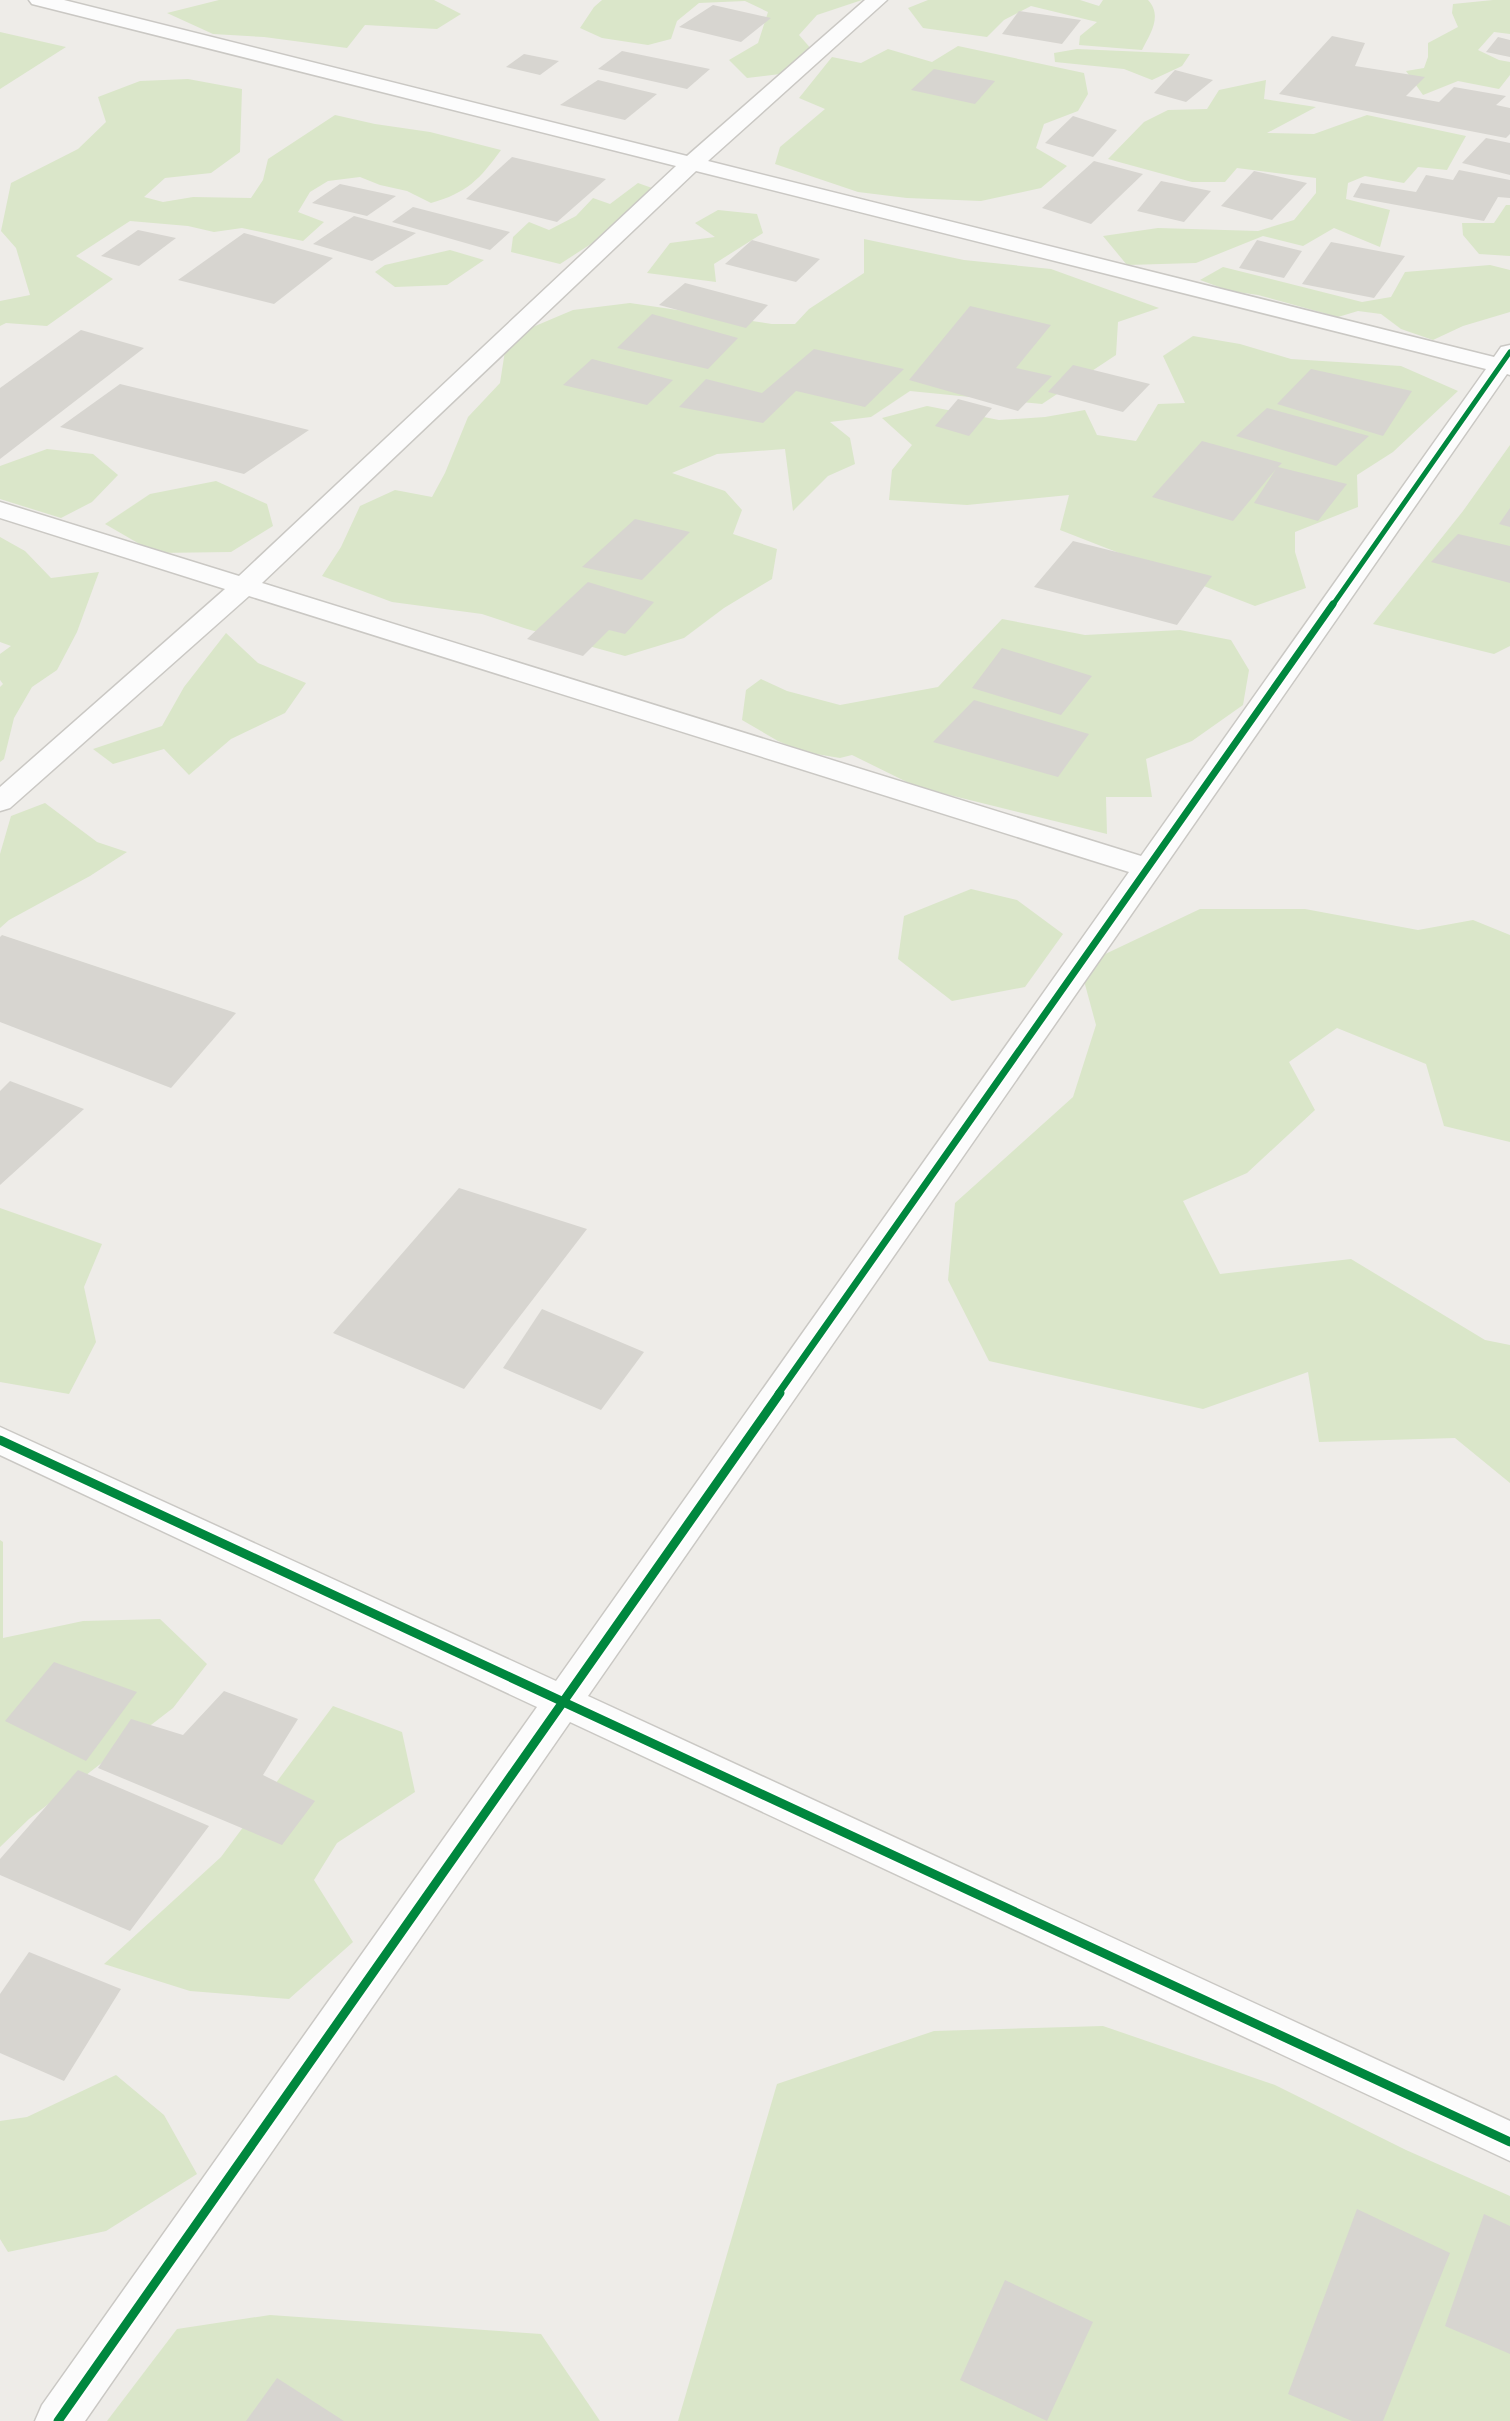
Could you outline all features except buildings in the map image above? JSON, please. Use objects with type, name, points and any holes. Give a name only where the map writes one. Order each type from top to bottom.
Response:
[{"type":"street","points":[[39,0],[692,163],[1507,362],[58,2421]]},
{"type":"street","points":[[0,802],[243,587],[692,163],[877,0]]},
{"type":"street","points":[[0,510],[1149,868]]},
{"type":"street","points":[[0,1440],[1510,2142]]},
{"type":"green space","points":[[219,0],[434,0],[461,14],[437,29],[365,25],[347,48],[264,37],[213,34],[167,13]]},
{"type":"green space","points":[[602,0],[862,0],[817,15],[799,35],[813,51],[780,74],[747,78],[729,60],[758,43],[768,12],[745,1],[699,3],[677,21],[671,39],[648,45],[602,38],[580,28],[594,7]]},
{"type":"green space","points":[[928,0],[1080,0],[1099,6],[1103,0],[1148,0],[1155,12],[1155,19],[1142,50],[1079,45],[1080,36],[1097,22],[1031,6],[1004,20],[987,37],[923,28],[908,8]]},
{"type":"green space","points":[[1510,0],[1510,34],[1494,32],[1478,50],[1499,60],[1510,62],[1510,75],[1499,89],[1458,81],[1423,95],[1406,71],[1424,68],[1428,57],[1428,43],[1458,27],[1452,13],[1453,4]]},
{"type":"green space","points":[[0,32],[66,47],[0,89]]},
{"type":"green space","points":[[958,46],[1084,73],[1088,94],[1078,111],[1044,124],[1036,148],[1067,166],[1041,188],[981,201],[907,198],[858,192],[775,164],[780,147],[825,109],[799,98],[832,57],[861,63],[888,49],[932,62]]},
{"type":"green space","points":[[1077,49],[1190,54],[1182,66],[1152,80],[1124,69],[1055,62],[1054,53]]},
{"type":"green space","points":[[188,79],[242,89],[240,152],[211,173],[165,178],[144,197],[163,202],[193,197],[251,198],[263,180],[268,159],[335,115],[375,124],[430,132],[501,150],[472,184],[454,195],[431,203],[407,191],[380,185],[360,177],[328,181],[310,192],[298,212],[324,222],[303,241],[242,228],[214,232],[188,226],[130,221],[76,256],[113,279],[47,326],[6,323],[0,326],[0,301],[30,295],[16,248],[1,231],[11,183],[78,149],[106,122],[98,97],[140,81]]},
{"type":"green space","points":[[1266,80],[1264,99],[1316,107],[1267,133],[1314,134],[1367,115],[1466,136],[1447,170],[1418,167],[1404,183],[1365,176],[1348,183],[1346,199],[1390,210],[1380,247],[1334,228],[1303,246],[1263,236],[1196,263],[1127,265],[1103,236],[1158,228],[1258,231],[1294,220],[1316,193],[1316,178],[1237,168],[1225,182],[1192,182],[1108,159],[1144,122],[1168,110],[1207,109],[1219,90]]},
{"type":"green space","points":[[638,183],[652,188],[594,242],[560,264],[511,252],[513,237],[529,222],[549,230],[576,216],[593,198],[610,204]]},
{"type":"green space","points":[[1506,205],[1510,205],[1510,256],[1479,254],[1463,235],[1462,223],[1494,223]]},
{"type":"green space","points":[[718,210],[757,214],[763,233],[714,264],[716,282],[647,273],[670,243],[715,237],[695,223]]},
{"type":"green space","points":[[864,239],[964,260],[1051,269],[1159,308],[1118,322],[1116,355],[1042,404],[910,391],[871,417],[830,422],[850,438],[855,464],[828,476],[793,511],[785,449],[717,454],[672,473],[725,491],[742,510],[733,534],[777,549],[772,579],[724,608],[684,638],[625,656],[482,614],[392,602],[322,576],[341,547],[360,506],[395,490],[432,497],[445,473],[468,417],[500,383],[507,338],[573,310],[630,303],[772,324],[795,324],[809,309],[864,273]]},
{"type":"green space","points":[[450,250],[484,260],[447,285],[395,287],[375,272],[385,265]]},
{"type":"green space","points":[[1490,265],[1510,270],[1510,312],[1463,326],[1433,340],[1401,329],[1381,314],[1358,311],[1338,317],[1258,295],[1230,291],[1200,280],[1223,267],[1362,302],[1391,297],[1405,272]]},
{"type":"green space","points":[[1193,336],[1240,344],[1291,359],[1401,366],[1458,391],[1393,452],[1357,475],[1358,507],[1295,532],[1295,552],[1306,588],[1255,606],[1060,530],[1069,495],[967,505],[889,500],[892,470],[912,445],[882,418],[927,406],[999,420],[1045,417],[1085,410],[1097,435],[1136,441],[1158,404],[1185,403],[1163,356]]},
{"type":"green space","points":[[1510,445],[1510,646],[1494,654],[1373,624],[1463,511]]},
{"type":"green space","points":[[47,449],[93,454],[118,475],[92,502],[61,518],[0,499],[0,466]]},
{"type":"green space","points":[[216,481],[267,504],[273,526],[231,552],[155,553],[105,524],[150,494]]},
{"type":"green space","points":[[0,537],[25,551],[51,578],[99,572],[77,632],[57,670],[32,687],[14,718],[4,759],[0,762],[0,687],[3,684],[0,680],[0,654],[11,646],[0,642]]},
{"type":"green space","points":[[1002,619],[1085,635],[1180,630],[1231,640],[1249,670],[1243,705],[1192,741],[1146,759],[1152,797],[1106,797],[1107,834],[917,787],[852,755],[840,758],[804,752],[778,741],[742,720],[746,690],[761,679],[787,691],[840,705],[938,687]]},
{"type":"green space","points":[[226,633],[258,663],[306,683],[285,713],[231,739],[189,775],[164,749],[113,764],[93,749],[162,726],[184,687]]},
{"type":"green space","points":[[45,803],[97,842],[127,852],[90,876],[9,920],[0,928],[0,854],[11,816]]},
{"type":"green space","points":[[971,889],[1017,900],[1063,934],[1025,987],[952,1001],[898,959],[904,916]]},
{"type":"green space","points":[[1200,909],[1305,909],[1418,930],[1473,920],[1510,935],[1510,1142],[1444,1126],[1426,1064],[1337,1028],[1289,1062],[1315,1110],[1247,1173],[1183,1201],[1220,1274],[1351,1259],[1485,1340],[1510,1345],[1510,1483],[1455,1438],[1319,1442],[1308,1372],[1203,1409],[989,1361],[948,1280],[955,1203],[1073,1097],[1096,1025],[1080,966]]},
{"type":"green space","points":[[0,1208],[102,1244],[84,1287],[96,1342],[69,1394],[0,1382]]},
{"type":"green space","points":[[0,1540],[3,1542],[3,1638],[83,1621],[160,1619],[207,1664],[173,1708],[29,1819],[0,1847]]},
{"type":"green space","points":[[333,1706],[402,1732],[415,1792],[337,1843],[314,1880],[353,1942],[289,1999],[190,1991],[104,1964],[221,1857]]},
{"type":"green space","points":[[1103,2026],[1275,2085],[1406,2150],[1510,2196],[1510,2421],[678,2421],[777,2084],[934,2031]]},
{"type":"green space","points":[[116,2075],[164,2115],[197,2174],[106,2231],[8,2252],[0,2239],[0,2121],[27,2117]]},
{"type":"green space","points":[[270,2315],[541,2334],[600,2421],[107,2421],[177,2329]]},
{"type":"cycle path","points":[[58,2421],[1510,352]]},
{"type":"cycle path","points":[[0,1440],[1510,2142]]}]
